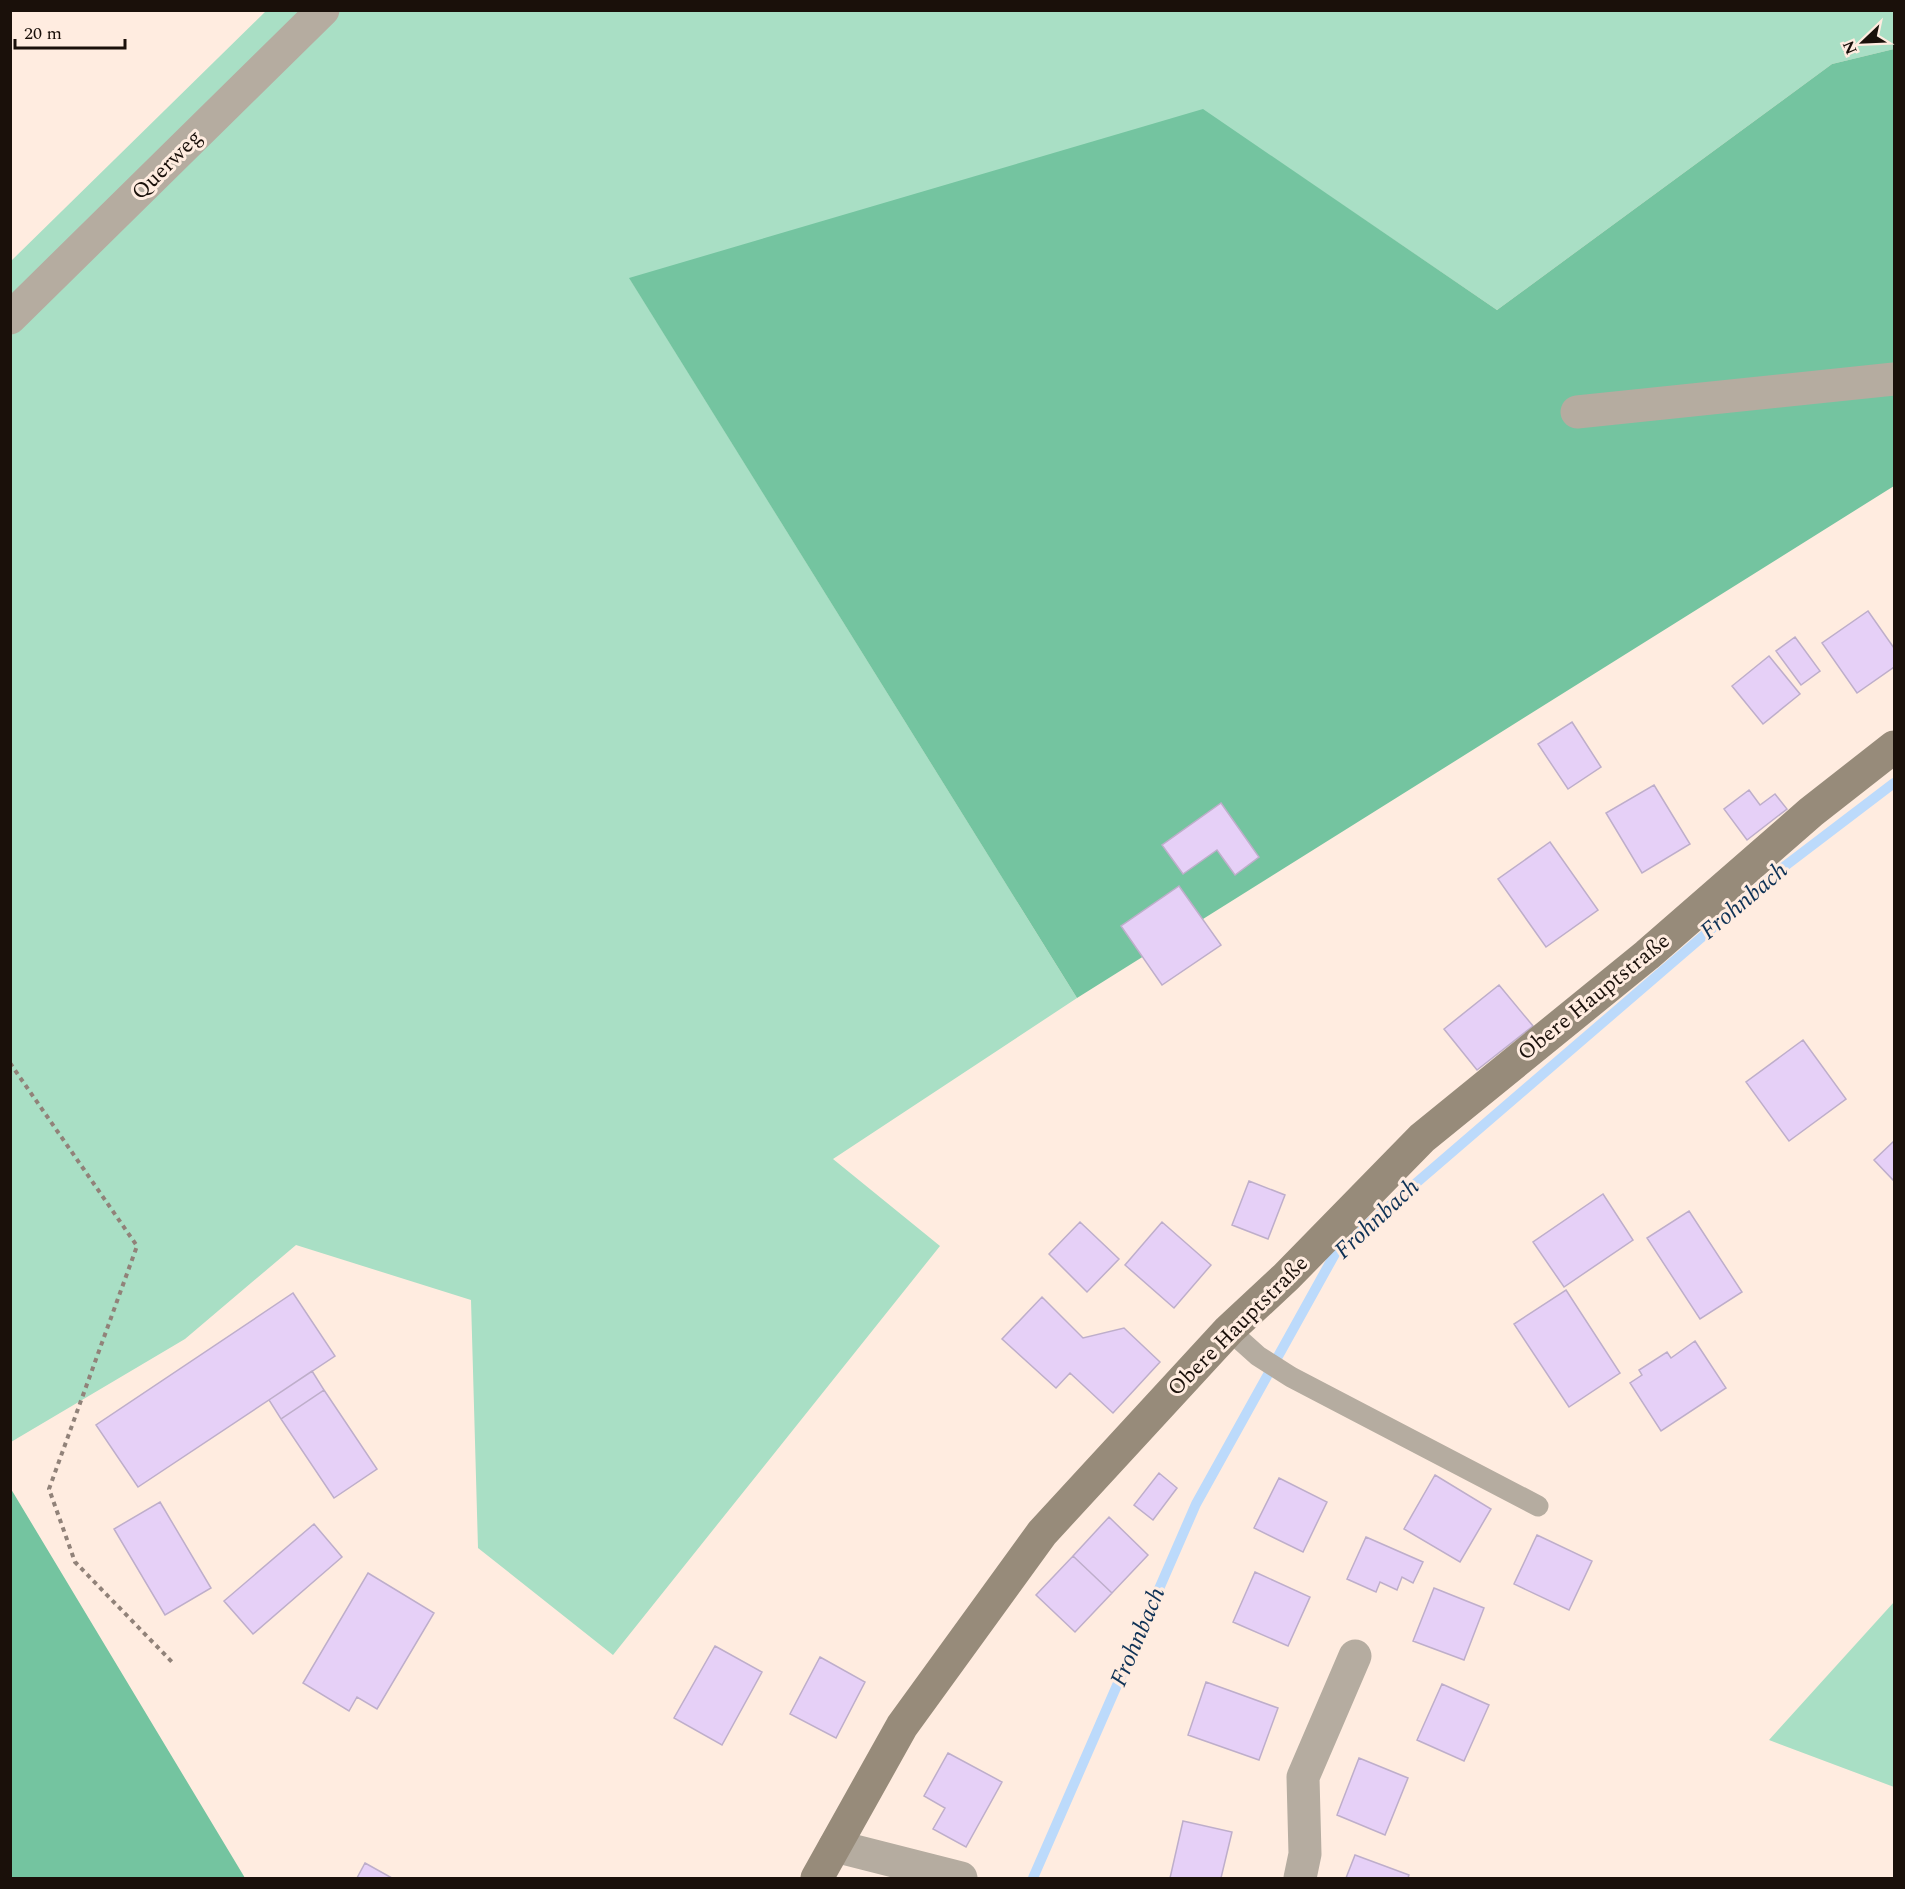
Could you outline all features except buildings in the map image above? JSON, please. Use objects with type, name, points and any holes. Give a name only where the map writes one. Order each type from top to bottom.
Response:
[{"type":"street","name":"Querweg","points":[[10,318],[323,10]]},
{"type":"street","points":[[1578,412],[1894,379]]},
{"type":"street","name":"Obere Hauptstraße","points":[[817,1878],[902,1726],[1042,1533],[1229,1330],[1286,1277],[1422,1138],[1647,955],[1811,812],[1894,747]]},
{"type":"street","points":[[1300,1878],[1305,1854],[1303,1777],[1355,1656]]},
{"type":"street","points":[[835,1846],[961,1878]]},
{"type":"lane","points":[[1229,1330],[1258,1356],[1291,1377],[1538,1506]]},
{"type":"path","points":[[10,1063],[137,1246],[49,1489],[75,1562],[172,1662]]},
{"type":"green space","points":[[266,11],[1894,11],[1894,49],[1832,64],[1497,310],[1203,110],[630,279],[1077,998],[833,1159],[940,1246],[613,1655],[478,1548],[471,1300],[296,1245],[185,1339],[11,1442],[11,261]]},
{"type":"green space","points":[[1894,49],[1894,486],[1077,998],[629,278],[1203,109],[1497,310],[1832,64]]},
{"type":"green space","points":[[11,1489],[245,1878],[11,1878]]},
{"type":"green space","points":[[1894,1602],[1894,1787],[1769,1740]]},
{"type":"waterway","name":"Frohnbach","points":[[1033,1878],[1196,1504],[1336,1252],[1781,869],[1894,783]]}]
